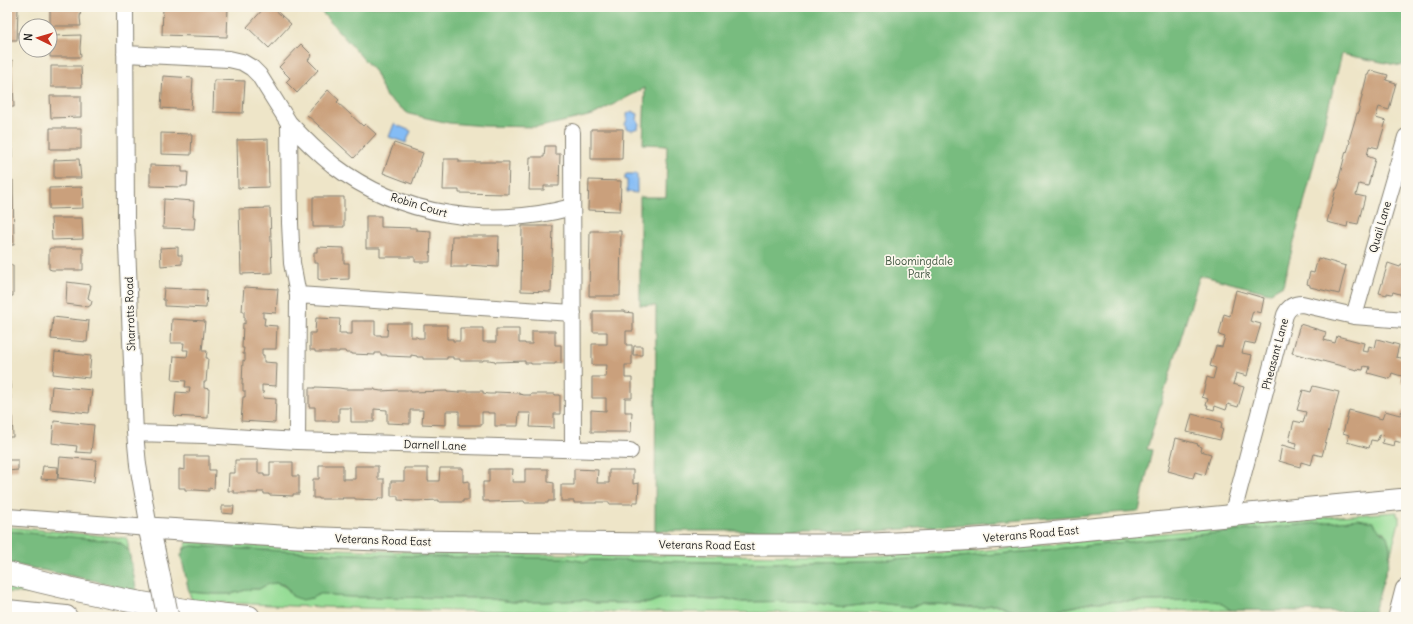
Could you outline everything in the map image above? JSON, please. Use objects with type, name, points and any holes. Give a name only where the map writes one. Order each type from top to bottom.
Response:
[{"type":"highway","points":[[7,573],[74,590],[147,605],[181,611],[249,617]]},
{"type":"highway","points":[[7,612],[66,617]]},
{"type":"street","name":"Sharrotts Road","points":[[125,7],[126,222],[135,433],[138,465],[149,528],[168,617]]},
{"type":"street","name":"Robin Court","points":[[125,54],[229,59],[242,62],[252,68],[259,75],[289,123],[334,166],[360,182],[390,197],[420,208],[451,215],[487,218],[522,217],[555,212],[572,207]]},
{"type":"street","points":[[289,123],[292,263],[298,295],[297,441]]},
{"type":"street","points":[[572,132],[572,449]]},
{"type":"street","name":"Quail Lane","points":[[1354,316],[1406,137]]},
{"type":"street","points":[[298,295],[573,313]]},
{"type":"street","name":"Pheasant Lane","points":[[1232,516],[1282,323],[1287,310],[1296,304],[1302,304],[1354,316],[1406,320]]},
{"type":"street","name":"Darnell Lane","points":[[135,433],[204,435],[297,441],[630,451]]},
{"type":"street","name":"Veterans Road East","points":[[7,517],[296,537],[407,541],[843,545],[961,540],[1406,499]]},
{"type":"street","points":[[1399,617],[1406,590]]},
{"type":"green space","name":"Bloomingdale Park","points":[[317,7],[1406,7],[1406,62],[1401,66],[1342,54],[1283,285],[1269,293],[1200,275],[1147,449],[1152,450],[1139,511],[878,531],[655,531],[656,306],[640,305],[640,197],[666,197],[667,145],[643,144],[645,88],[593,115],[540,127],[484,126],[449,123],[409,114],[386,97],[375,72]]},
{"type":"green space","points":[[1397,512],[1399,522],[1389,561],[1390,547],[1384,532],[1352,520],[1035,551],[959,557],[864,561],[770,563],[590,560],[586,562],[564,558],[440,557],[320,553],[192,546],[185,548],[182,551],[187,542],[443,553],[868,556],[978,551],[1339,516]]},
{"type":"green space","points":[[1359,519],[1373,522],[1379,530],[1387,536],[1390,547],[1389,561],[1374,612],[1231,610],[1219,602],[1207,600],[1093,602],[1068,608],[1034,610],[1009,609],[999,605],[974,608],[939,604],[921,604],[911,607],[878,603],[844,607],[805,601],[742,602],[728,599],[714,600],[675,598],[659,599],[649,603],[595,603],[585,600],[513,602],[484,598],[353,597],[320,594],[312,598],[302,600],[292,596],[284,585],[276,583],[268,584],[259,589],[250,589],[231,594],[189,592],[181,555],[185,548],[192,546],[320,553],[440,557],[564,558],[586,562],[590,560],[770,563],[864,561],[959,557],[1035,551]]},
{"type":"green space","points":[[7,527],[127,538],[129,552],[120,542],[7,531]]},
{"type":"green space","points":[[7,531],[115,541],[124,545],[129,552],[137,592],[96,581],[7,563]]},
{"type":"green space","points":[[7,580],[41,592],[41,594],[7,592]]},
{"type":"green space","points":[[276,583],[286,588],[292,596],[312,598],[320,593],[333,596],[353,597],[484,598],[513,602],[585,600],[595,603],[649,603],[659,599],[675,598],[714,600],[728,599],[742,602],[806,601],[844,607],[878,603],[911,607],[921,604],[939,604],[974,608],[999,605],[1009,609],[1034,610],[1068,608],[1093,602],[1207,600],[1219,602],[1231,610],[1101,611],[992,616],[848,613],[458,611],[292,606],[192,601],[189,592],[231,594],[250,589],[259,589],[268,584]]},
{"type":"water","points":[[632,111],[638,114],[637,120],[639,124],[638,128],[632,130],[626,128],[625,124],[627,114]]},
{"type":"water","points":[[394,124],[411,131],[406,143],[389,137]]},
{"type":"water","points":[[637,174],[637,193],[627,192],[627,180],[625,180],[625,175]]},
{"type":"building","points":[[50,7],[81,7],[81,26],[58,26],[58,18],[50,18]]},
{"type":"building","points":[[163,7],[228,7],[227,37],[162,35]]},
{"type":"building","points":[[265,7],[272,7],[291,24],[269,48],[247,27]]},
{"type":"building","points":[[7,8],[18,8],[17,40],[7,40]]},
{"type":"building","points":[[81,35],[81,57],[58,57],[58,36]]},
{"type":"building","points":[[301,44],[312,55],[308,60],[318,70],[297,93],[286,82],[290,78],[279,67]]},
{"type":"building","points":[[7,60],[12,60],[14,107],[7,107]]},
{"type":"building","points":[[51,66],[81,66],[82,87],[51,87]]},
{"type":"building","points":[[1370,70],[1388,75],[1386,80],[1396,83],[1389,110],[1379,107],[1377,113],[1376,118],[1386,121],[1378,148],[1369,146],[1367,156],[1375,159],[1368,186],[1359,184],[1356,195],[1365,197],[1358,224],[1348,222],[1347,227],[1327,222],[1336,189],[1339,184],[1339,178],[1358,113],[1367,75]]},
{"type":"building","points":[[163,76],[193,78],[191,110],[161,108]]},
{"type":"building","points":[[214,80],[245,81],[243,113],[213,112]]},
{"type":"building","points":[[328,90],[339,100],[337,102],[363,126],[365,124],[376,134],[354,158],[306,114]]},
{"type":"building","points":[[50,96],[81,96],[81,117],[51,118]]},
{"type":"building","points":[[7,128],[11,128],[12,158],[7,158]]},
{"type":"building","points":[[50,128],[81,128],[81,149],[50,149]]},
{"type":"building","points":[[591,129],[623,129],[622,159],[591,159]]},
{"type":"building","points":[[161,133],[192,134],[191,155],[161,154]]},
{"type":"building","points":[[268,139],[269,187],[238,188],[237,140]]},
{"type":"building","points":[[394,143],[423,153],[412,184],[383,173]]},
{"type":"building","points":[[545,146],[555,146],[555,154],[560,154],[559,186],[544,186],[544,190],[529,190],[530,157],[544,157]]},
{"type":"building","points":[[79,159],[81,178],[54,178],[54,160]]},
{"type":"building","points":[[444,159],[459,159],[459,162],[509,162],[508,194],[459,193],[459,190],[443,190]]},
{"type":"building","points":[[150,165],[182,166],[182,172],[188,172],[187,186],[150,186]]},
{"type":"building","points":[[7,180],[13,180],[14,245],[7,245]]},
{"type":"building","points":[[589,180],[621,181],[620,211],[588,210]]},
{"type":"building","points":[[82,187],[83,208],[49,209],[49,188]]},
{"type":"building","points":[[313,197],[344,197],[344,227],[313,227]]},
{"type":"building","points":[[164,199],[194,201],[194,229],[163,228]]},
{"type":"building","points":[[270,208],[272,273],[241,274],[239,209]]},
{"type":"building","points":[[366,216],[381,216],[381,227],[416,228],[416,230],[431,231],[430,262],[415,262],[415,257],[380,257],[380,248],[366,248]]},
{"type":"building","points":[[51,218],[82,218],[83,239],[52,240]]},
{"type":"building","points":[[522,226],[553,226],[551,292],[521,291]]},
{"type":"building","points":[[590,231],[621,231],[620,296],[589,296]]},
{"type":"building","points":[[452,236],[499,236],[498,267],[467,265],[467,267],[451,267]]},
{"type":"building","points":[[178,247],[178,255],[182,255],[182,264],[161,266],[160,248]]},
{"type":"building","points":[[317,247],[344,248],[344,263],[349,263],[349,279],[318,279],[318,263],[314,263],[314,252],[317,252]]},
{"type":"building","points":[[83,248],[83,270],[49,269],[49,249]]},
{"type":"building","points":[[1318,258],[1346,266],[1339,294],[1310,287],[1310,285],[1307,284],[1310,272],[1314,273]]},
{"type":"building","points":[[1388,263],[1400,267],[1401,264],[1406,265],[1406,296],[1393,292],[1392,294],[1387,293],[1387,295],[1379,293]]},
{"type":"building","points":[[7,265],[13,265],[13,296],[7,296]]},
{"type":"building","points":[[67,282],[91,285],[88,298],[92,301],[91,305],[88,307],[66,304]]},
{"type":"building","points":[[244,287],[278,289],[276,313],[263,312],[263,318],[265,318],[264,325],[277,326],[276,349],[262,349],[264,362],[277,363],[276,386],[262,385],[262,392],[264,392],[263,398],[276,399],[275,423],[241,421],[243,397],[245,397],[245,391],[243,391],[242,384],[243,360],[245,361],[245,354],[243,354],[244,348],[242,348],[243,323],[245,324],[244,311],[242,311]]},
{"type":"building","points":[[164,288],[207,290],[206,308],[165,306],[165,300],[163,300]]},
{"type":"building","points":[[1236,290],[1264,298],[1261,313],[1253,311],[1250,321],[1261,324],[1255,344],[1245,342],[1242,353],[1252,355],[1247,376],[1236,373],[1233,384],[1244,387],[1238,407],[1228,404],[1226,410],[1215,406],[1214,410],[1207,408],[1208,405],[1206,405],[1208,399],[1202,397],[1207,377],[1213,379],[1216,368],[1210,366],[1216,346],[1222,347],[1225,337],[1219,335],[1224,314],[1230,316]]},
{"type":"building","points":[[593,311],[625,311],[633,313],[633,331],[626,331],[626,345],[632,345],[632,365],[625,365],[625,378],[632,378],[632,398],[625,398],[625,412],[632,412],[631,432],[591,432],[591,410],[606,411],[606,398],[592,398],[592,377],[606,377],[607,365],[592,365],[592,344],[607,344],[607,332],[593,332]]},
{"type":"building","points":[[53,317],[89,321],[87,342],[51,339]]},
{"type":"building","points":[[316,318],[340,319],[339,333],[346,334],[352,334],[352,321],[375,321],[375,335],[381,336],[387,336],[388,323],[411,323],[411,337],[418,338],[424,338],[424,325],[447,325],[447,339],[453,339],[453,341],[460,341],[460,328],[483,328],[483,342],[496,342],[496,329],[519,329],[519,343],[525,344],[532,344],[532,331],[555,331],[555,345],[561,345],[561,363],[531,364],[525,363],[525,361],[460,361],[460,359],[453,359],[453,357],[447,357],[447,359],[423,359],[423,357],[411,355],[411,357],[387,356],[381,355],[381,353],[375,353],[375,355],[352,354],[346,353],[345,351],[315,352],[315,350],[310,350],[310,333],[315,333]]},
{"type":"building","points":[[172,319],[205,321],[202,351],[207,351],[206,358],[208,358],[204,388],[209,389],[208,418],[174,416],[176,392],[189,393],[190,387],[185,387],[186,381],[172,380],[174,356],[187,357],[188,350],[183,350],[184,343],[171,343]]},
{"type":"building","points":[[1300,324],[1326,332],[1324,340],[1335,343],[1337,336],[1364,343],[1362,351],[1368,352],[1369,346],[1375,348],[1377,339],[1399,345],[1396,357],[1406,359],[1406,383],[1401,382],[1403,376],[1392,373],[1390,379],[1368,373],[1370,367],[1364,366],[1363,370],[1357,370],[1292,353]]},
{"type":"building","points":[[634,346],[642,346],[642,355],[633,355]]},
{"type":"building","points":[[55,352],[91,356],[89,378],[53,374]]},
{"type":"building","points":[[7,382],[10,382],[11,404],[7,404]]},
{"type":"building","points":[[52,386],[92,390],[89,413],[50,409]]},
{"type":"building","points":[[1313,386],[1339,392],[1322,456],[1314,454],[1311,465],[1301,462],[1300,467],[1279,461],[1282,445],[1296,449],[1297,443],[1289,441],[1294,421],[1303,423],[1306,412],[1297,410],[1303,390],[1311,392]]},
{"type":"building","points":[[309,388],[375,389],[381,391],[411,390],[411,392],[447,391],[459,393],[459,391],[483,391],[483,393],[489,394],[495,394],[495,392],[519,393],[524,395],[555,394],[560,395],[560,414],[554,414],[554,428],[530,427],[531,413],[519,413],[518,426],[495,426],[495,413],[488,412],[482,412],[482,425],[459,425],[459,411],[446,411],[446,425],[422,424],[423,410],[410,410],[410,424],[387,423],[387,410],[374,409],[374,422],[351,422],[351,408],[339,408],[339,421],[315,421],[315,407],[309,407]]},
{"type":"building","points":[[1349,410],[1382,419],[1385,411],[1400,415],[1402,411],[1406,412],[1406,444],[1395,441],[1394,446],[1382,443],[1384,435],[1380,434],[1377,441],[1371,440],[1369,448],[1347,442],[1349,435],[1343,433]]},
{"type":"building","points":[[12,414],[13,437],[7,437],[7,415]]},
{"type":"building","points":[[1192,414],[1222,422],[1221,429],[1223,429],[1220,440],[1187,432]]},
{"type":"building","points":[[54,421],[94,425],[91,453],[76,452],[77,446],[52,443]]},
{"type":"building","points":[[1176,438],[1198,444],[1197,445],[1202,447],[1201,451],[1211,454],[1205,475],[1195,472],[1193,478],[1168,471]]},
{"type":"building","points":[[185,456],[209,456],[209,470],[215,470],[214,489],[209,488],[209,491],[185,490],[185,488],[179,488],[179,469],[185,470]]},
{"type":"building","points":[[7,457],[8,460],[18,460],[18,470],[7,471]]},
{"type":"building","points":[[60,457],[96,460],[94,482],[58,478]]},
{"type":"building","points":[[235,460],[258,460],[258,473],[264,473],[264,476],[270,476],[270,462],[293,462],[293,476],[299,476],[299,494],[293,494],[293,496],[269,495],[264,494],[264,492],[234,493],[234,491],[228,491],[229,473],[235,473]]},
{"type":"building","points":[[319,465],[343,465],[343,479],[355,479],[355,466],[378,466],[378,479],[384,479],[384,498],[378,498],[378,500],[355,498],[313,498],[313,479],[319,479]]},
{"type":"building","points":[[43,466],[58,467],[57,480],[41,479]]},
{"type":"building","points":[[404,468],[428,468],[428,481],[439,481],[440,468],[463,468],[463,482],[469,481],[469,500],[463,500],[463,502],[439,502],[439,500],[398,500],[398,496],[391,496],[391,481],[404,481]]},
{"type":"building","points":[[489,469],[513,469],[512,482],[525,482],[525,469],[548,469],[548,482],[554,483],[554,501],[548,501],[548,503],[525,503],[524,501],[483,501],[483,482],[489,482]]},
{"type":"building","points":[[574,469],[598,470],[597,483],[609,483],[609,470],[633,470],[633,484],[639,483],[638,502],[633,502],[633,504],[609,504],[609,502],[574,503],[574,501],[561,501],[561,485],[574,485]]},
{"type":"building","points":[[222,506],[234,506],[233,514],[222,513]]}]
